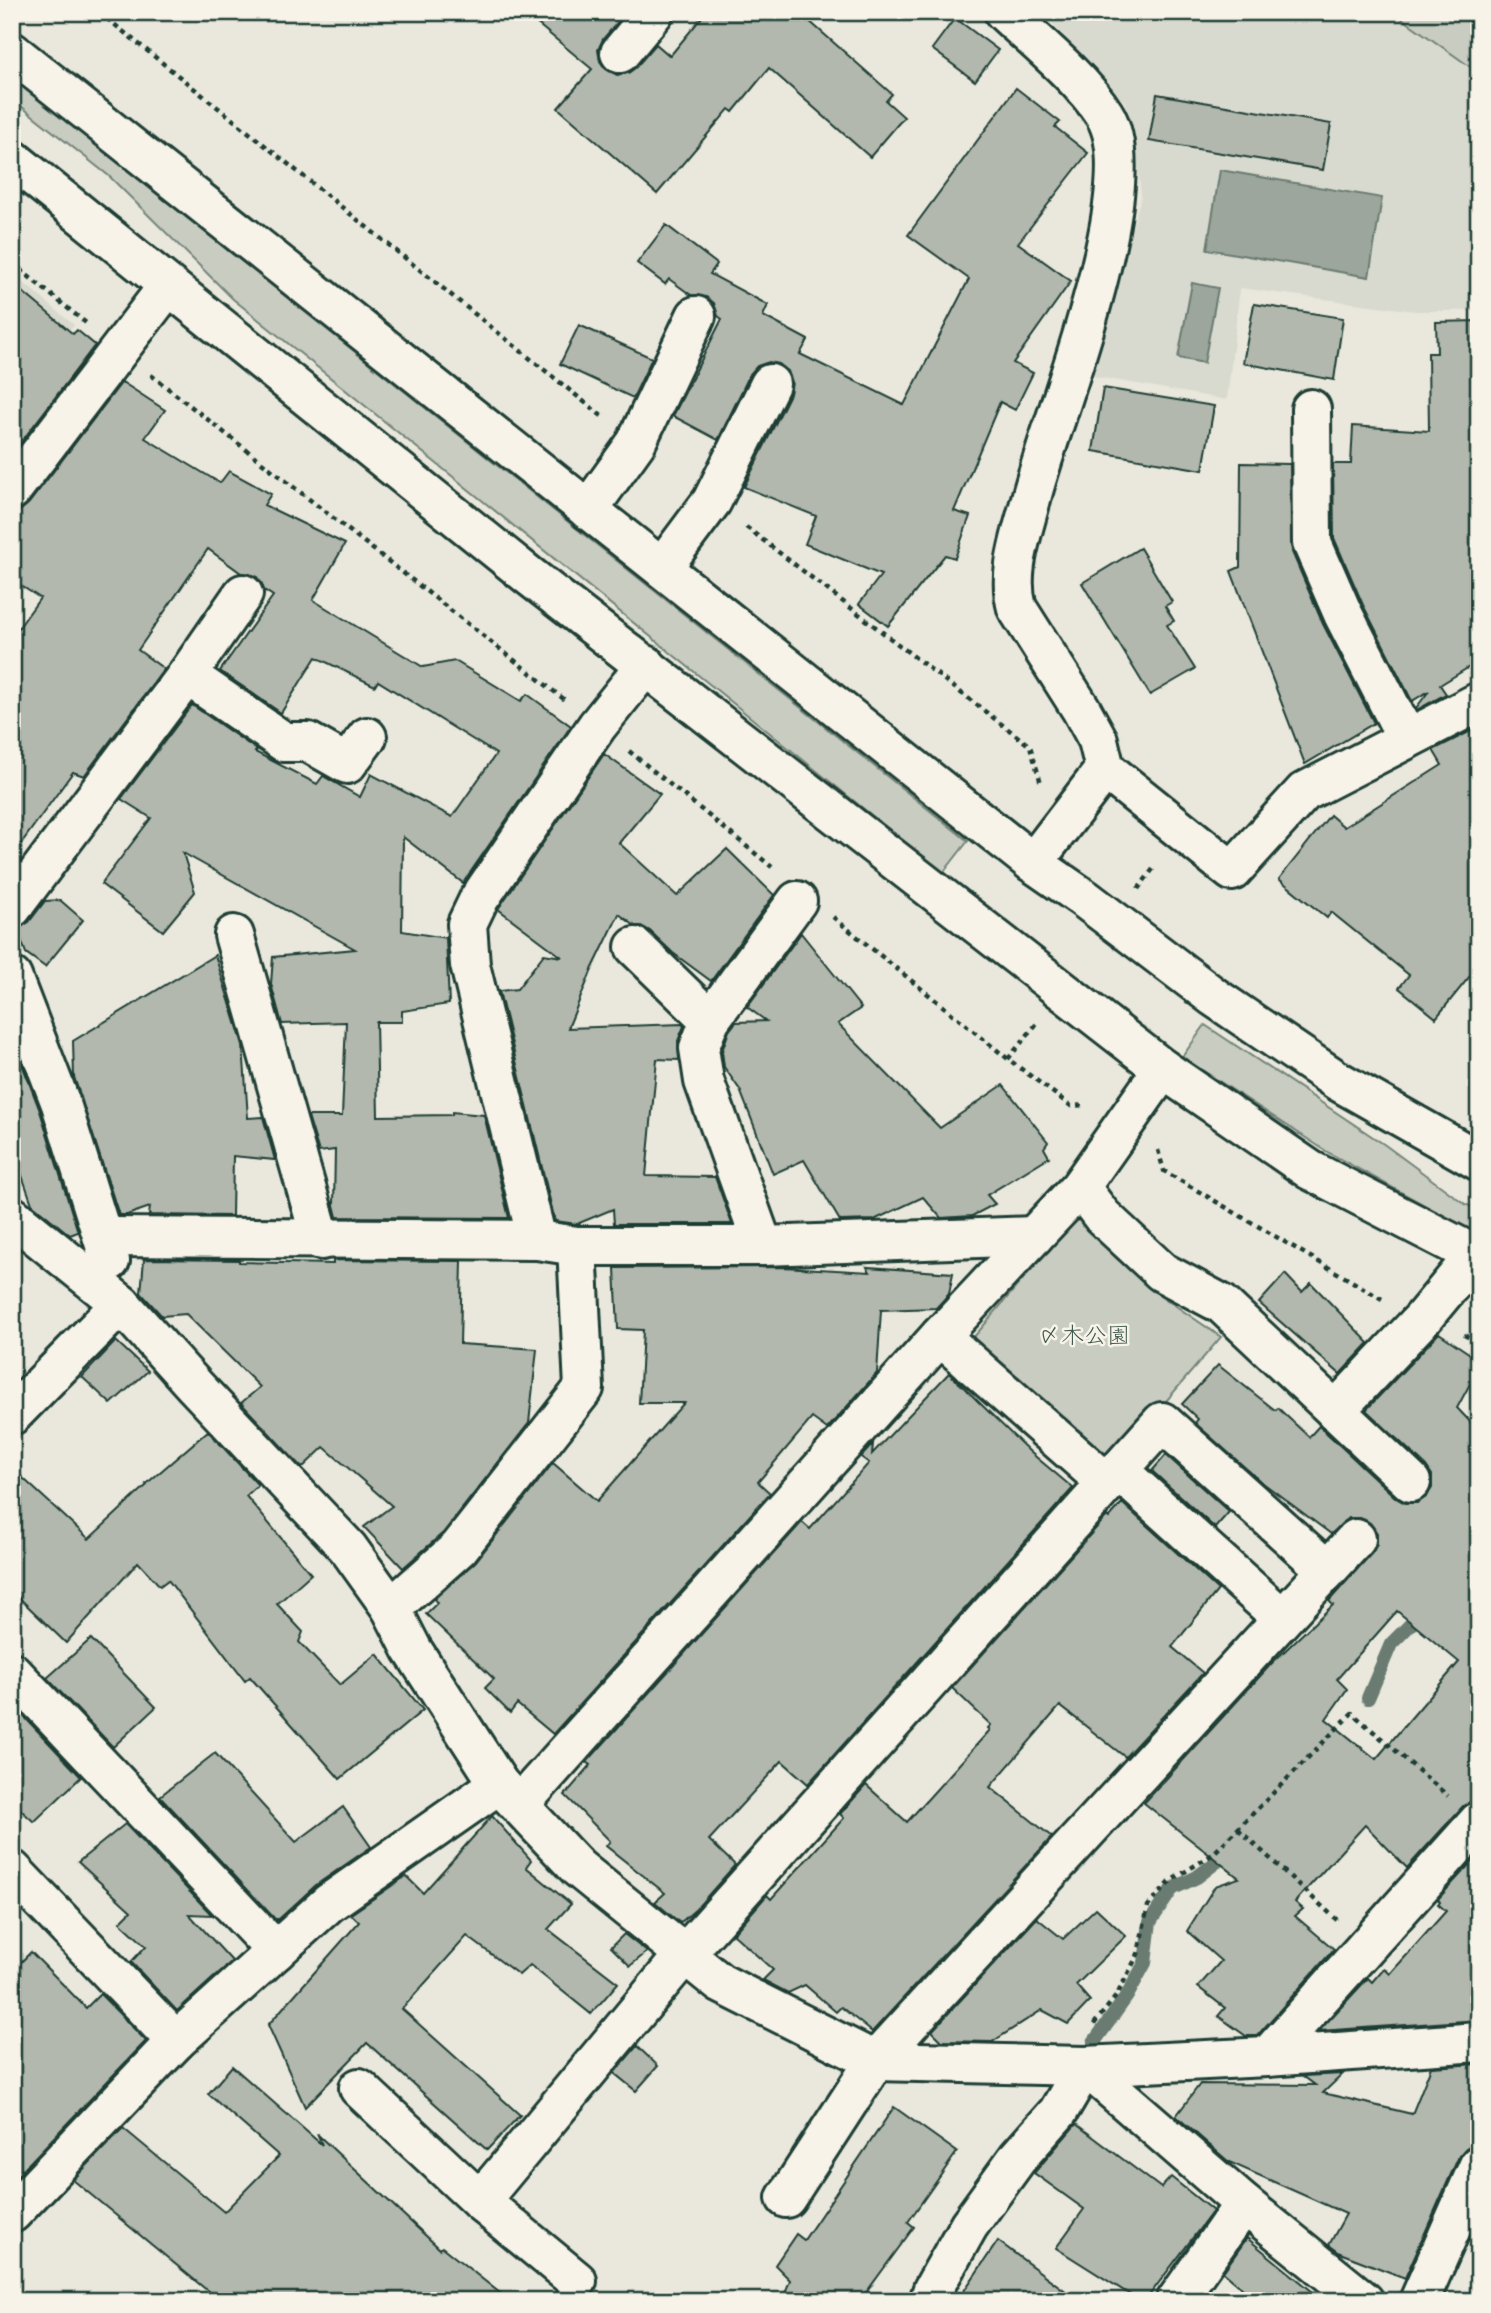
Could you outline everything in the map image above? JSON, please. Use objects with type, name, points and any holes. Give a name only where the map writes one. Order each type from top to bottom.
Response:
[{"type":"street","points":[[620,53],[654,12]]},
{"type":"street","points":[[1004,12],[1081,85],[1106,116],[1117,155],[1113,208],[1100,275],[1034,487],[1013,570],[1012,591],[1017,608],[1082,709],[1098,740],[1105,769],[1232,871],[1304,792],[1479,702]]},
{"type":"street","points":[[12,52],[1033,863],[1214,997],[1338,1081],[1479,1161]]},
{"type":"street","points":[[12,159],[528,575],[1163,1069],[1310,1170],[1477,1256],[1335,1411]]},
{"type":"street","points":[[12,490],[168,286]]},
{"type":"street","points":[[588,510],[636,443],[696,316]]},
{"type":"street","points":[[662,568],[712,501],[770,384]]},
{"type":"street","points":[[1311,409],[1312,543],[1343,614],[1407,739]]},
{"type":"street","points":[[12,908],[187,675],[243,594]]},
{"type":"street","points":[[537,1241],[471,965],[467,924],[478,899],[597,726],[646,665]]},
{"type":"street","points":[[187,675],[284,742],[307,742],[346,764],[367,737]]},
{"type":"street","points":[[1033,863],[1105,769]]},
{"type":"street","points":[[763,1246],[704,1081],[699,1048],[710,1020],[812,906]]},
{"type":"street","points":[[234,935],[321,1240]]},
{"type":"street","points":[[635,947],[710,1020]]},
{"type":"street","points":[[12,977],[61,1104],[104,1237],[121,1304]]},
{"type":"street","points":[[12,2213],[176,2041],[329,1903],[510,1794],[1080,1187],[1163,1069]]},
{"type":"street","points":[[1080,1187],[1102,1216],[1162,1272],[1222,1304],[1411,1482]]},
{"type":"street","points":[[12,1216],[121,1304],[348,1548],[391,1608],[412,1649],[510,1794],[578,1868],[720,1983],[875,2061],[1074,2066],[1268,2057],[1479,2042]]},
{"type":"street","points":[[104,1237],[537,1241],[577,1247],[763,1246],[1034,1236]]},
{"type":"street","points":[[391,1608],[459,1548],[583,1388],[577,1247]]},
{"type":"street","points":[[12,1415],[121,1304]]},
{"type":"street","points":[[940,1336],[1282,1618]]},
{"type":"street","points":[[480,2201],[684,1955],[1161,1422],[1327,1570]]},
{"type":"street","points":[[786,2198],[875,2061],[1356,1539]]},
{"type":"street","points":[[12,1672],[276,1951]]},
{"type":"street","points":[[1268,2057],[1478,1822]]},
{"type":"street","points":[[12,1870],[176,2041]]},
{"type":"street","points":[[1074,2066],[1364,2301]]},
{"type":"street","points":[[929,2301],[969,2225],[1019,2157],[1058,2112],[1074,2066]]},
{"type":"street","points":[[359,2088],[480,2201],[577,2281]]},
{"type":"street","points":[[1432,2294],[1479,2165]]},
{"type":"street","points":[[1176,2301],[1244,2204]]},
{"type":"path","points":[[99,12],[636,443]]},
{"type":"path","points":[[12,263],[773,867]]},
{"type":"path","points":[[712,501],[1030,746],[1041,782],[1049,789]]},
{"type":"path","points":[[1136,891],[1161,858]]},
{"type":"path","points":[[812,906],[1071,1106],[1096,1105],[1157,1148],[1164,1171],[1401,1309],[1479,1342]]},
{"type":"path","points":[[1008,1059],[1041,1019]]},
{"type":"path","points":[[1074,2066],[1138,1954],[1148,1906],[1172,1880],[1213,1854],[1240,1831],[1276,1788],[1352,1713],[1478,1822]]},
{"type":"path","points":[[1240,1831],[1366,1947]]},
{"type":"shaded area","points":[[1042,12],[1479,12],[1479,311],[1415,311],[1240,288],[1227,400],[1092,376],[1141,196],[1135,139],[1125,103]]},
{"type":"shaded area","points":[[1220,170],[1382,198],[1369,277],[1207,249]]},
{"type":"shaded area","points":[[12,273],[74,325],[12,395]]},
{"type":"shaded area","points":[[1192,283],[1218,288],[1204,363],[1178,358]]},
{"type":"green space","points":[[1393,12],[1479,12],[1479,73]]},
{"type":"green space","points":[[12,78],[968,841],[943,873],[233,299],[109,176],[12,99]]},
{"type":"green space","points":[[1205,1025],[1385,1145],[1465,1204],[1479,1210],[1479,1235],[1329,1153],[1182,1057]]},
{"type":"green space","name":"〆木公園","points":[[1078,1214],[1122,1254],[1157,1293],[1221,1337],[1108,1469],[968,1344]]},
{"type":"building","points":[[523,12],[619,12],[623,16],[603,39],[598,50],[600,61],[606,69],[617,75],[628,73],[636,67],[656,44],[670,56],[706,12],[799,12],[892,94],[886,101],[904,117],[870,157],[769,68],[733,112],[729,109],[657,194],[558,108],[592,69]]},
{"type":"building","points":[[955,18],[998,50],[975,81],[932,49]]},
{"type":"building","points":[[1016,88],[1060,122],[1055,127],[1088,153],[1018,243],[1071,281],[1013,363],[1033,373],[1015,410],[1000,402],[954,511],[970,516],[955,558],[945,555],[888,626],[859,604],[881,575],[805,544],[816,516],[744,487],[790,394],[792,382],[788,371],[779,364],[769,362],[757,366],[750,374],[718,440],[673,416],[722,319],[718,316],[714,303],[706,297],[691,295],[669,279],[665,284],[637,263],[666,225],[717,264],[710,274],[768,305],[763,316],[808,340],[800,354],[904,405],[969,279],[908,235]]},
{"type":"building","points":[[1157,94],[1331,124],[1323,170],[1149,141]]},
{"type":"building","points":[[12,283],[73,334],[77,330],[95,345],[12,454]]},
{"type":"building","points":[[1254,304],[1343,318],[1334,380],[1243,363]]},
{"type":"building","points":[[1479,321],[1479,661],[1440,685],[1446,694],[1417,710],[1429,691],[1412,701],[1363,605],[1334,538],[1333,464],[1351,464],[1353,426],[1429,431],[1428,353],[1437,353],[1436,322]]},
{"type":"building","points":[[579,325],[652,358],[633,398],[560,364]]},
{"type":"building","points":[[122,382],[165,410],[145,438],[220,483],[229,471],[271,494],[264,505],[345,544],[313,600],[423,667],[455,661],[521,701],[527,694],[571,726],[463,883],[403,837],[402,931],[446,938],[449,1004],[402,1011],[402,1022],[376,1022],[378,1116],[452,1115],[452,1112],[484,1115],[509,1218],[337,1217],[334,1205],[335,1150],[319,1152],[308,1116],[342,1116],[346,1022],[282,1024],[271,984],[273,957],[355,949],[183,853],[195,892],[163,931],[101,884],[151,818],[121,799],[192,705],[257,750],[255,752],[317,784],[323,776],[360,797],[371,774],[452,817],[496,754],[378,681],[375,686],[316,657],[281,713],[220,671],[273,596],[264,590],[256,576],[241,573],[208,549],[138,650],[164,669],[84,776],[73,772],[12,856],[12,637],[40,598],[12,580],[12,511],[21,510],[29,503]]},
{"type":"building","points":[[1103,388],[1214,406],[1203,470],[1093,451]]},
{"type":"building","points":[[1241,463],[1290,464],[1292,552],[1323,624],[1374,723],[1305,764],[1231,571],[1240,567]]},
{"type":"building","points":[[1140,548],[1172,602],[1165,606],[1174,621],[1167,625],[1195,669],[1150,695],[1082,583]]},
{"type":"building","points":[[1471,731],[1479,741],[1479,965],[1436,1018],[1399,988],[1409,975],[1331,912],[1327,918],[1279,879],[1330,815],[1344,827],[1442,765],[1433,750]]},
{"type":"building","points":[[604,754],[660,794],[619,843],[677,896],[727,849],[774,895],[711,981],[673,953],[650,931],[635,926],[619,914],[568,1028],[684,1026],[678,1041],[679,1060],[657,1059],[646,1176],[715,1177],[732,1224],[614,1224],[613,1209],[577,1224],[555,1221],[499,991],[517,989],[544,954],[562,957],[498,909]]},
{"type":"building","points":[[60,900],[83,920],[45,967],[26,953],[17,929],[29,922],[45,901]]},
{"type":"building","points":[[801,933],[861,1008],[838,1024],[940,1128],[1003,1085],[1048,1142],[1044,1148],[1049,1157],[987,1195],[995,1204],[972,1216],[941,1218],[923,1197],[874,1220],[840,1221],[804,1160],[773,1174],[740,1090],[724,1067],[722,1051],[729,1031],[736,1022],[766,1021],[747,1007]]},
{"type":"building","points":[[215,955],[243,1045],[248,1118],[263,1117],[275,1160],[233,1156],[232,1216],[149,1215],[150,1207],[119,1215],[74,1077],[73,1041]]},
{"type":"building","points":[[12,1047],[18,1054],[40,1111],[78,1232],[70,1235],[32,1204],[12,1147]]},
{"type":"building","points":[[144,1259],[333,1264],[333,1260],[462,1261],[460,1344],[537,1349],[529,1423],[443,1533],[403,1568],[364,1527],[392,1506],[324,1447],[302,1468],[241,1403],[260,1387],[186,1314],[162,1316],[141,1293]]},
{"type":"building","points":[[783,1267],[870,1272],[867,1267],[953,1273],[949,1294],[936,1308],[881,1310],[877,1373],[827,1429],[812,1418],[758,1482],[770,1493],[553,1734],[517,1704],[510,1713],[485,1688],[494,1679],[426,1614],[437,1603],[434,1599],[476,1561],[553,1463],[597,1501],[684,1403],[639,1403],[643,1330],[618,1329],[615,1268]]},
{"type":"building","points":[[1285,1274],[1302,1292],[1311,1283],[1369,1343],[1340,1374],[1259,1303]]},
{"type":"building","points":[[1439,1333],[1479,1360],[1479,1367],[1457,1408],[1479,1431],[1479,1800],[1463,1806],[1407,1868],[1365,1825],[1295,1902],[1303,1909],[1295,1916],[1334,1949],[1257,2036],[1246,2036],[1218,2016],[1225,2008],[1198,1987],[1221,1961],[1187,1931],[1215,1886],[1239,1878],[1144,1803],[1273,1662],[1333,1605],[1329,1601],[1372,1553],[1377,1544],[1377,1533],[1370,1523],[1360,1518],[1349,1518],[1331,1534],[1259,1480],[1195,1423],[1198,1419],[1182,1404],[1218,1365],[1275,1410],[1278,1408],[1309,1437],[1319,1426],[1396,1498],[1405,1503],[1417,1503],[1426,1497],[1432,1488],[1432,1475],[1426,1466],[1366,1410]],"holes":[[[1397,1611],[1459,1662],[1376,1759],[1326,1719],[1347,1689],[1337,1679]]]},
{"type":"building","points":[[116,1341],[148,1371],[111,1404],[82,1377]]},
{"type":"building","points":[[949,1373],[1030,1452],[1073,1488],[808,1784],[782,1761],[709,1840],[735,1865],[680,1923],[655,1902],[665,1893],[606,1846],[610,1841],[565,1795],[591,1765],[587,1762],[802,1522],[810,1529],[869,1463],[861,1457],[873,1444],[872,1454]]},
{"type":"building","points":[[208,1431],[258,1485],[246,1496],[311,1574],[277,1604],[303,1632],[299,1642],[340,1685],[377,1654],[423,1710],[340,1779],[250,1677],[245,1681],[168,1580],[160,1586],[138,1562],[66,1643],[12,1591],[12,1468],[89,1539],[146,1484]]},
{"type":"building","points":[[1166,1455],[1229,1512],[1215,1528],[1152,1471]]},
{"type":"building","points":[[1122,1503],[1218,1590],[1172,1647],[1203,1673],[1125,1757],[1060,1706],[990,1787],[1052,1837],[872,2032],[841,2007],[836,2012],[805,1985],[788,1993],[763,1980],[773,1970],[733,1934],[767,1895],[771,1899],[844,1818],[840,1814],[866,1785],[907,1822],[990,1730],[988,1728],[991,1725],[952,1688],[1107,1516],[1109,1518]]},
{"type":"building","points":[[91,1639],[156,1707],[113,1747],[47,1678]]},
{"type":"building","points":[[15,1707],[81,1777],[34,1822],[12,1802],[12,1709]]},
{"type":"building","points":[[215,1753],[296,1842],[343,1807],[371,1847],[316,1885],[279,1919],[275,1919],[160,1796]]},
{"type":"building","points":[[492,1816],[531,1860],[526,1867],[571,1904],[548,1929],[618,1983],[591,2014],[530,1965],[519,1975],[467,1936],[402,2009],[520,2115],[487,2150],[367,2043],[305,2107],[268,2025],[359,1922],[351,1914],[406,1876],[423,1893]]},
{"type":"building","points":[[125,1824],[212,1915],[189,1914],[232,1961],[177,2011],[131,1962],[146,1946],[120,1922],[131,1911],[78,1862]]},
{"type":"building","points":[[1479,1854],[1479,2020],[1319,2031],[1368,1978],[1372,1982],[1384,1968],[1390,1974],[1446,1911],[1438,1904],[1438,1899]]},
{"type":"building","points":[[1096,1908],[1126,1936],[1076,1985],[1090,2001],[1068,2024],[1042,2010],[992,2042],[942,2041],[932,2031],[1037,1918],[1063,1939]]},
{"type":"building","points":[[624,1934],[647,1952],[630,1966],[611,1947]]},
{"type":"building","points":[[31,1952],[86,2008],[100,1994],[146,2041],[12,2181],[12,1971]]},
{"type":"building","points":[[637,2046],[658,2066],[636,2091],[614,2073]]},
{"type":"building","points":[[1479,2064],[1479,2128],[1472,2145],[1459,2156],[1405,2278],[1340,2253],[1329,2245],[1346,2214],[1229,2162],[1176,2116],[1200,2084],[1315,2085],[1303,2076],[1343,2074],[1323,2093],[1412,2114],[1431,2067]]},
{"type":"building","points":[[232,2066],[322,2145],[317,2134],[440,2249],[442,2247],[510,2301],[220,2301],[73,2180],[123,2128],[224,2212],[279,2156],[208,2094]]},
{"type":"building","points":[[894,2107],[957,2152],[908,2222],[914,2227],[860,2301],[782,2301],[790,2280],[775,2265],[796,2234],[804,2240]]},
{"type":"building","points":[[1076,2124],[1161,2188],[1171,2177],[1213,2211],[1145,2301],[1140,2301],[1056,2248],[1084,2209],[1034,2173]]},
{"type":"building","points":[[1247,2238],[1324,2301],[1257,2301],[1223,2272]]},
{"type":"building","points":[[998,2241],[1079,2301],[957,2301]]},
{"type":"waterway","points":[[1368,1698],[1391,1644],[1424,1611]]},
{"type":"waterway","points":[[1094,2042],[1127,1996],[1145,1963],[1150,1922],[1172,1889],[1197,1877],[1232,1850]]}]
